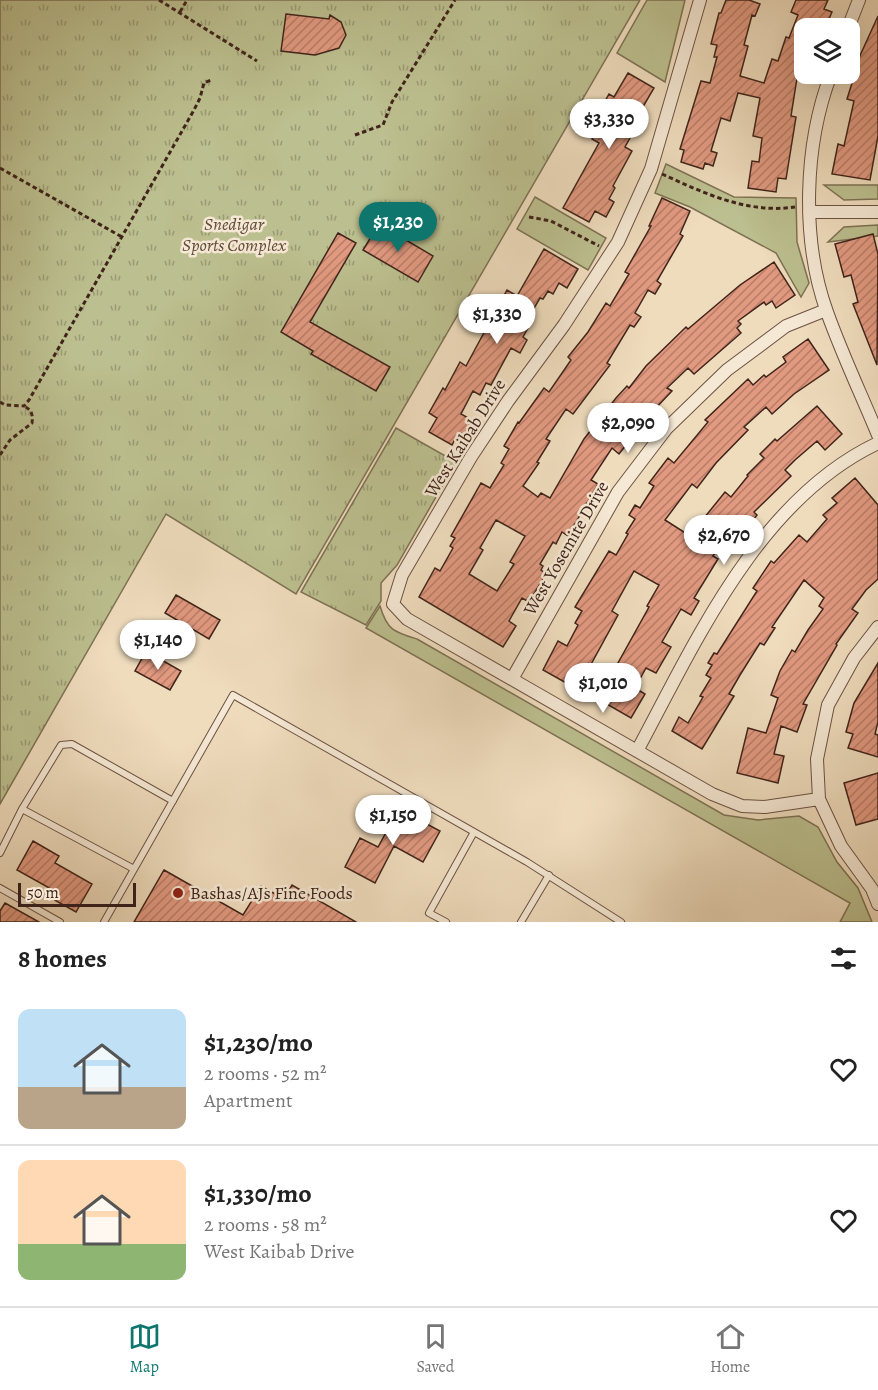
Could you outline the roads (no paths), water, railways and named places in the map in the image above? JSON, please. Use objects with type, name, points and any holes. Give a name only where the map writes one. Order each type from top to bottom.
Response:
[{"type":"street","name":"West Kaibab Drive","points":[[512,679],[407,619],[393,604],[402,575],[471,457],[508,401],[564,325],[618,242],[651,169],[700,0]]},
{"type":"street","points":[[852,18],[859,0]]},
{"type":"street","points":[[827,84],[812,146],[809,208],[816,265],[826,310],[878,435]]},
{"type":"street","points":[[809,208],[878,212]]},
{"type":"street","name":"West Yosemite Drive","points":[[512,679],[618,492],[666,429],[727,370],[786,326],[826,310]]},
{"type":"street","points":[[637,751],[687,656],[751,551],[808,488],[837,467],[878,443]]},
{"type":"street","points":[[878,627],[854,658],[828,705],[817,759],[819,799],[841,846],[872,889],[878,904]]},
{"type":"street","points":[[512,679],[712,794],[742,806],[765,807],[819,799]]},
{"type":"lane","points":[[104,922],[233,695],[549,875],[621,922]]},
{"type":"lane","points":[[0,853],[22,809],[61,745],[72,744],[173,801]]},
{"type":"lane","points":[[22,809],[134,869]]},
{"type":"lane","points":[[446,922],[429,912],[474,832]]},
{"type":"lane","points":[[521,922],[549,875]]},
{"type":"lane","points":[[0,888],[60,922]]},
{"type":"place","name":"Bashas/AJs Fine Foods","points":[[178,893]]},
{"type":"park label","name":"Snedigar Sports Complex","points":[[234,234]]}]
